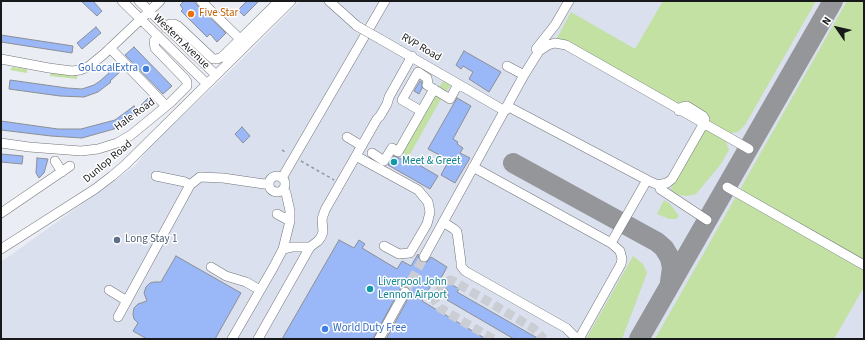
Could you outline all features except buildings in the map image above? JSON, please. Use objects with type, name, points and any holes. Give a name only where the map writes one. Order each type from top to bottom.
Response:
[{"type":"street","name":"Western Avenue","points":[[122,1],[207,84]]},
{"type":"street","name":"Western Avenue","points":[[139,1],[216,75]]},
{"type":"street","points":[[1,59],[49,68],[72,71],[80,70],[88,67],[160,1]]},
{"type":"street","points":[[202,1],[243,42]]},
{"type":"street","points":[[216,75],[279,1]]},
{"type":"street","points":[[166,28],[170,24],[178,26],[213,59],[222,57],[243,42],[291,1]]},
{"type":"street","name":"RVP Road","points":[[329,1],[357,26],[412,56],[458,84],[504,109],[647,180],[660,184]]},
{"type":"street","points":[[282,178],[385,1]]},
{"type":"street","points":[[424,257],[474,167],[534,51],[555,25],[569,1]]},
{"type":"street","points":[[554,43],[552,36],[555,25]]},
{"type":"street","name":"Hale Road","points":[[1,143],[81,151],[98,149],[117,143],[131,135],[166,106],[186,86],[187,82],[185,79],[153,45],[158,36]]},
{"type":"street","points":[[522,74],[539,51],[548,45],[561,43],[679,110],[697,122],[699,132]]},
{"type":"street","points":[[522,74],[534,68],[545,51],[559,46],[704,123],[749,149]]},
{"type":"street","points":[[110,48],[166,106]]},
{"type":"street","points":[[258,339],[310,247],[318,242],[321,237],[323,232],[322,219],[324,210],[377,119],[377,114],[384,102],[389,97],[412,56]]},
{"type":"street","points":[[507,66],[522,74]]},
{"type":"street","points":[[421,111],[402,100],[418,72],[427,78],[427,85],[450,99],[458,84]]},
{"type":"street","name":"Dunlop Road","points":[[1,249],[95,189],[125,165],[216,75]]},
{"type":"street","points":[[372,153],[384,161],[392,148],[398,152],[434,89]]},
{"type":"street","points":[[704,123],[672,179],[667,183],[660,184],[660,189],[706,220]]},
{"type":"street","points":[[131,135],[142,148]]},
{"type":"street","points":[[347,137],[362,146]]},
{"type":"street","points":[[356,156],[418,190],[428,202],[430,212],[427,224],[410,253],[399,254],[384,246]]},
{"type":"street","points":[[55,161],[62,172]]},
{"type":"street","points":[[1,213],[70,166]]},
{"type":"street","points":[[444,222],[454,228],[457,232],[463,269],[566,328],[578,339],[621,264],[622,259],[620,251],[611,243],[474,167]]},
{"type":"street","points":[[156,176],[185,182],[190,185]]},
{"type":"street","points":[[118,316],[190,185],[200,177],[223,178],[264,184],[270,183]]},
{"type":"street","points":[[282,178],[274,177],[270,183],[270,188],[278,192],[284,189]]},
{"type":"street","points":[[232,339],[283,249],[290,221],[290,211],[284,189],[285,182],[282,178]]},
{"type":"street","points":[[611,243],[647,180]]},
{"type":"street","points":[[727,187],[864,265]]},
{"type":"street","points":[[276,214],[290,221]]},
{"type":"street","points":[[283,249],[292,247],[310,247]]},
{"type":"street","points":[[211,267],[226,276],[246,282],[260,290]]},
{"type":"street","points":[[109,290],[127,301]]},
{"type":"street","points":[[379,339],[405,292]]},
{"type":"path","points":[[282,150],[336,180]]},
{"type":"shaded area","name":"Liverpool John Lennon Airport","points":[[300,1],[864,1],[864,339],[1,339],[1,262],[135,166],[150,146],[223,78]]},
{"type":"green space","points":[[663,1],[816,1],[745,125],[738,132],[727,133],[557,38],[571,12],[635,49]]},
{"type":"green space","points":[[847,1],[864,1],[864,287],[834,339],[655,339]]},
{"type":"green space","points":[[12,67],[27,69],[27,73],[10,70]]},
{"type":"green space","points":[[51,72],[77,75],[77,79],[50,76]]},
{"type":"green space","points":[[445,78],[451,82],[450,87],[445,92],[438,89]]},
{"type":"green space","points":[[434,95],[441,99],[409,156],[402,152]]},
{"type":"green space","points":[[706,129],[722,138],[726,142],[729,150],[721,164],[696,194],[687,196],[678,195],[670,190]]},
{"type":"green space","points":[[664,200],[670,204],[679,216],[676,219],[669,219],[657,214]]},
{"type":"green space","points":[[633,256],[643,264],[647,273],[622,339],[586,339]]},
{"type":"taxiway","points":[[639,339],[833,1]]},
{"type":"taxiway","points":[[513,163],[657,242],[664,248],[670,258],[672,268],[670,282]]},
{"type":"tunnel","points":[[405,292],[424,257]]},
{"type":"tunnel","points":[[493,339],[440,308],[435,301],[435,296],[443,283],[451,280],[455,282],[533,328],[544,339]]},
{"type":"place","name":"Five Star","points":[[191,14]]},
{"type":"place","name":"GoLocalExtra","points":[[146,69]]},
{"type":"place","name":"Meet & Greet","points":[[394,162]]},
{"type":"place","name":"Long Stay 1","points":[[117,240]]},
{"type":"place","name":"Liverpool John Lennon Airport","points":[[370,289]]},
{"type":"place","name":"World Duty Free","points":[[325,329]]}]
